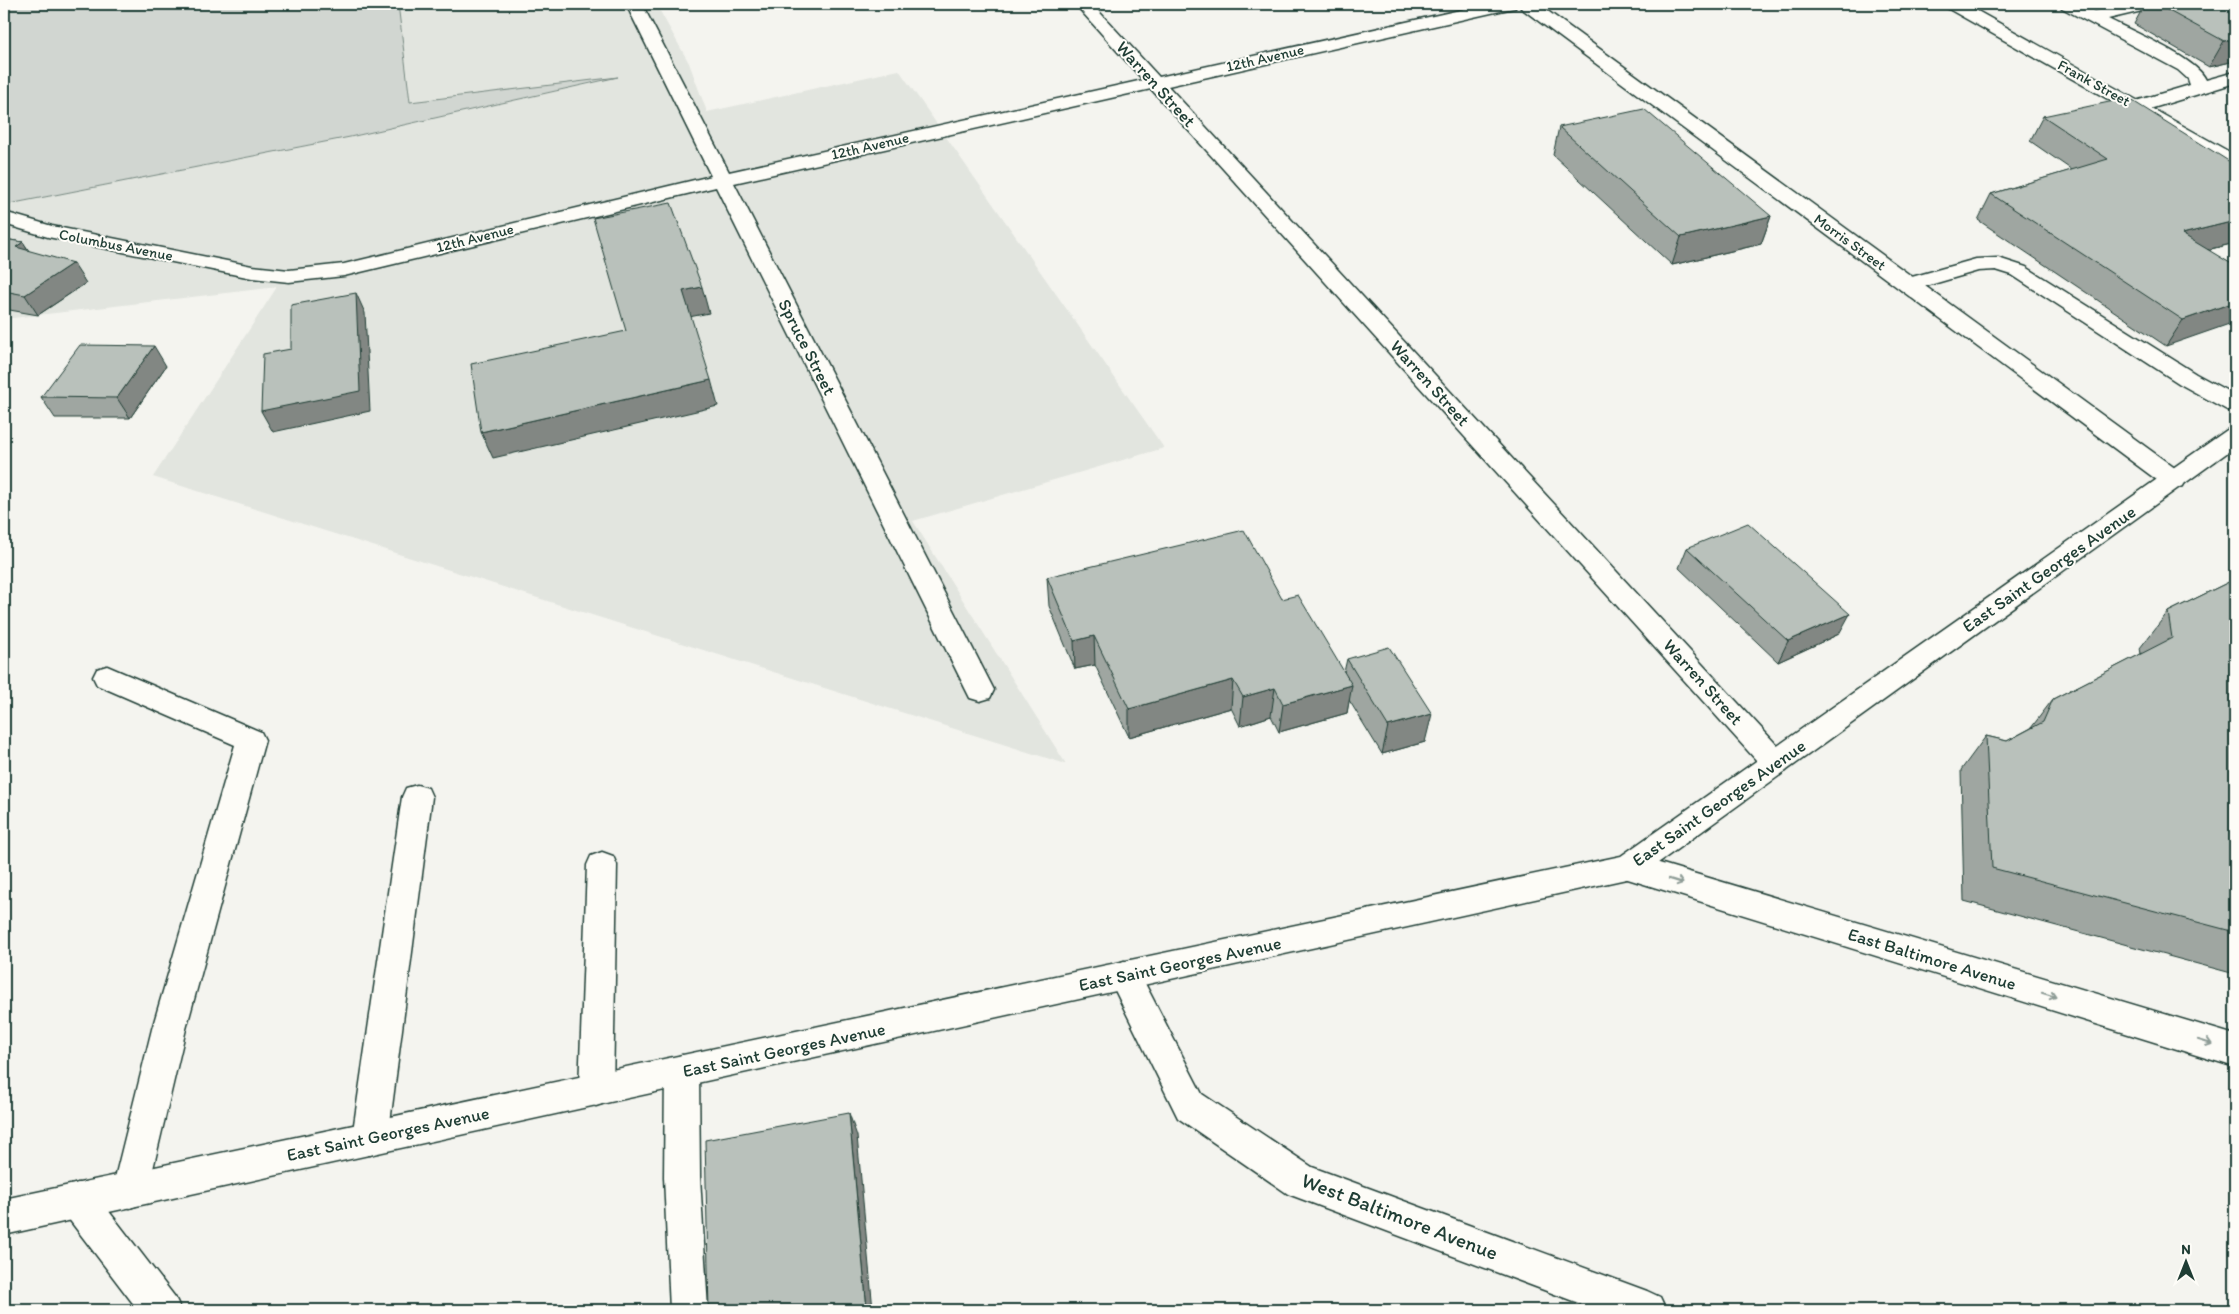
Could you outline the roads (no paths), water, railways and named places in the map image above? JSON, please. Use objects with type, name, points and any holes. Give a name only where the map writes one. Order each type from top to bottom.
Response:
[{"type":"street","name":"Spruce Street","points":[[634,4],[980,690]]},
{"type":"street","name":"Warren Street","points":[[1083,4],[1776,763]]},
{"type":"street","name":"12th Avenue","points":[[230,268],[289,276],[344,270],[722,179],[1510,4]]},
{"type":"street","name":"Morris Street","points":[[1527,4],[2174,480]]},
{"type":"street","name":"Frank Street","points":[[1952,4],[2235,163]]},
{"type":"street","points":[[2068,4],[2184,66],[2196,77],[2200,88]]},
{"type":"street","points":[[2093,17],[2148,4]]},
{"type":"street","points":[[2136,107],[2235,77]]},
{"type":"street","name":"Columbus Avenue","points":[[4,218],[48,231],[230,268]]},
{"type":"street","points":[[1909,285],[1976,265],[1998,264],[2019,271],[2188,379],[2235,405]]},
{"type":"street","name":"East Saint Georges Avenue","points":[[4,1217],[1629,867],[2235,436]]},
{"type":"street","points":[[108,677],[251,740],[170,1029],[130,1190]]},
{"type":"street","points":[[370,1138],[416,797]]},
{"type":"street","points":[[596,1090],[602,865]]},
{"type":"street","name":"East Baltimore Avenue","points":[[1629,867],[2235,1051]]},
{"type":"street","name":"West Baltimore Avenue","points":[[1124,976],[1190,1106],[1301,1181],[1646,1310]]},
{"type":"street","points":[[682,1071],[682,1177],[689,1310]]},
{"type":"street","points":[[78,1201],[162,1310]]}]
